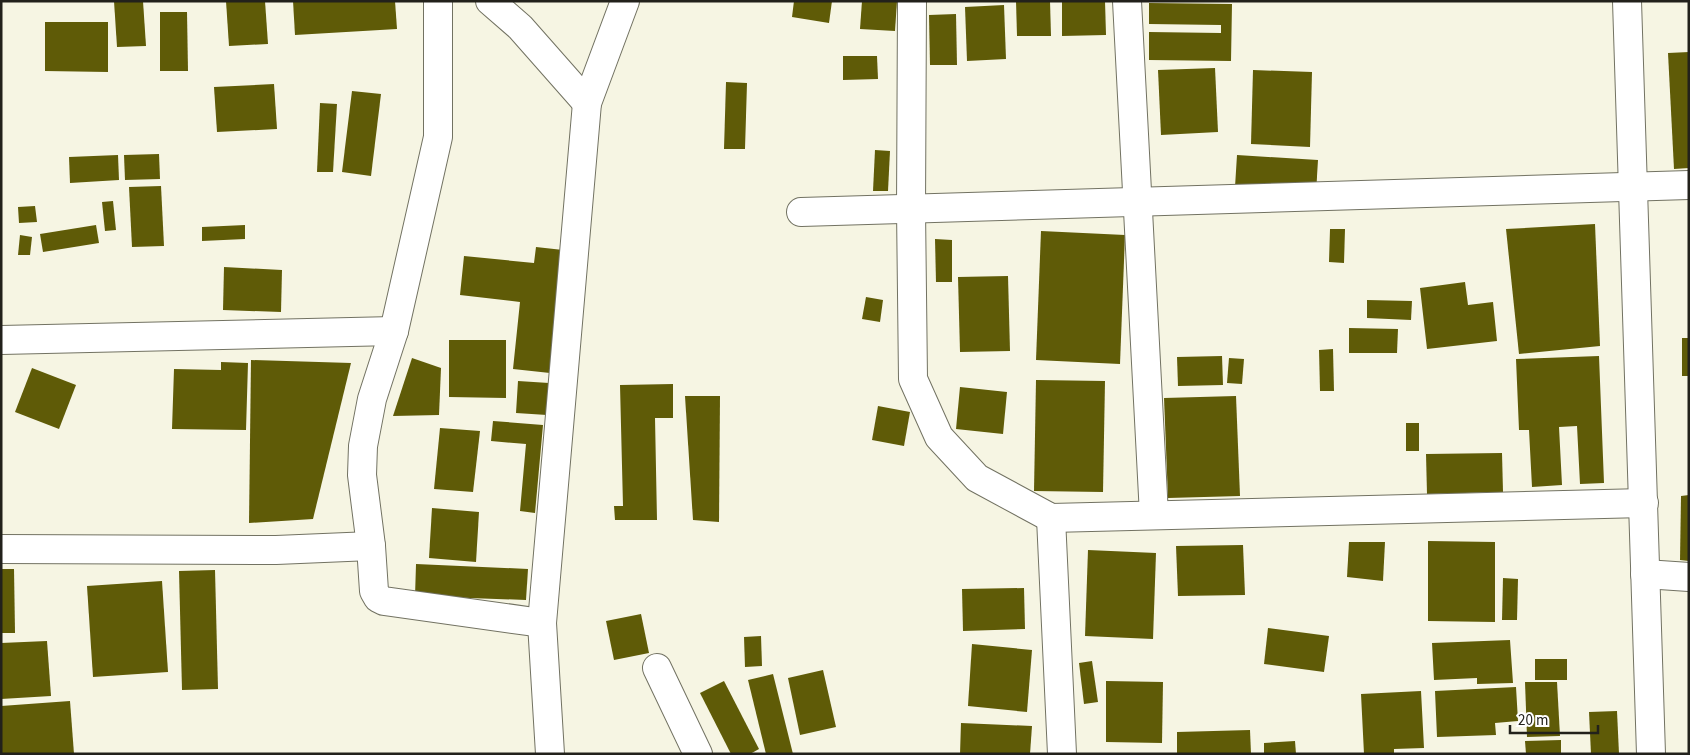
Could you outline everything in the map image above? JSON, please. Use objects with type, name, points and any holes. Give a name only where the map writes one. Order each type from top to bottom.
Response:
[{"type":"street","points":[[438,1],[438,137],[394,331],[372,399],[363,446],[362,475],[371,546],[374,592],[384,602],[542,623]]},
{"type":"street","points":[[490,1],[520,27],[587,103]]},
{"type":"street","points":[[550,754],[542,623],[587,103],[625,1]]},
{"type":"street","points":[[912,1],[911,209],[913,379],[939,437],[977,478],[1051,518],[1644,503]]},
{"type":"street","points":[[1127,1],[1154,516]]},
{"type":"street","points":[[1627,1],[1651,754]]},
{"type":"street","points":[[801,212],[1689,185]]},
{"type":"street","points":[[1,340],[394,331]]},
{"type":"street","points":[[1051,518],[1062,754]]},
{"type":"street","points":[[1,549],[276,550],[371,546]]},
{"type":"street","points":[[1645,574],[1689,577]]},
{"type":"street","points":[[657,668],[698,754]]},
{"type":"building","points":[[114,1],[143,1],[146,46],[117,47]]},
{"type":"building","points":[[226,1],[265,1],[268,44],[229,46]]},
{"type":"building","points":[[293,1],[395,1],[397,29],[295,35]]},
{"type":"building","points":[[794,1],[832,1],[829,23],[792,17]]},
{"type":"building","points":[[862,1],[897,1],[895,31],[860,29]]},
{"type":"building","points":[[1016,1],[1050,1],[1051,36],[1017,36]]},
{"type":"building","points":[[1062,1],[1105,1],[1106,35],[1062,36]]},
{"type":"building","points":[[1149,3],[1232,4],[1231,61],[1149,60],[1149,32],[1221,33],[1221,25],[1149,24]]},
{"type":"building","points":[[1004,5],[1006,59],[967,61],[965,7]]},
{"type":"building","points":[[160,12],[187,12],[188,71],[160,71]]},
{"type":"building","points":[[956,14],[957,65],[930,65],[929,15]]},
{"type":"building","points":[[45,22],[108,22],[108,72],[45,71]]},
{"type":"building","points":[[1689,52],[1689,168],[1674,169],[1668,53]]},
{"type":"building","points":[[843,56],[877,56],[878,79],[843,80]]},
{"type":"building","points":[[1215,68],[1218,132],[1161,135],[1158,70]]},
{"type":"building","points":[[1253,70],[1312,72],[1310,147],[1251,144]]},
{"type":"building","points":[[726,82],[747,83],[745,149],[724,149]]},
{"type":"building","points":[[274,84],[277,129],[217,132],[214,87]]},
{"type":"building","points":[[352,91],[381,94],[371,176],[342,172]]},
{"type":"building","points":[[320,103],[337,104],[333,172],[317,172]]},
{"type":"building","points":[[875,150],[890,151],[888,191],[873,191]]},
{"type":"building","points":[[159,154],[160,179],[125,180],[124,155]]},
{"type":"building","points":[[118,155],[119,180],[70,183],[69,157]]},
{"type":"building","points":[[1237,155],[1318,160],[1316,193],[1235,187]]},
{"type":"building","points":[[161,186],[164,246],[132,247],[129,187]]},
{"type":"building","points":[[113,201],[116,230],[105,231],[102,202]]},
{"type":"building","points":[[35,206],[37,222],[19,223],[18,207]]},
{"type":"building","points":[[1595,224],[1600,346],[1519,354],[1506,229]]},
{"type":"building","points":[[96,225],[99,243],[43,252],[40,234]]},
{"type":"building","points":[[245,225],[245,239],[202,241],[202,227]]},
{"type":"building","points":[[1330,229],[1345,229],[1344,263],[1329,262]]},
{"type":"building","points":[[1041,231],[1125,235],[1120,364],[1036,360]]},
{"type":"building","points":[[20,235],[32,237],[30,255],[18,255]]},
{"type":"building","points":[[935,239],[952,240],[952,282],[936,282]]},
{"type":"building","points":[[536,247],[563,250],[550,373],[513,369],[520,302],[460,295],[464,256],[534,263]]},
{"type":"building","points":[[224,267],[282,270],[281,312],[223,310]]},
{"type":"building","points":[[1008,276],[1010,351],[960,352],[958,277]]},
{"type":"building","points":[[1465,282],[1468,305],[1493,302],[1497,341],[1427,349],[1420,288]]},
{"type":"building","points":[[866,297],[883,300],[880,322],[862,319]]},
{"type":"building","points":[[1367,300],[1412,301],[1411,320],[1367,318]]},
{"type":"building","points":[[1349,328],[1398,329],[1397,353],[1349,353]]},
{"type":"building","points":[[1682,338],[1689,338],[1689,376],[1682,376]]},
{"type":"building","points":[[449,340],[506,340],[506,398],[449,397]]},
{"type":"building","points":[[1333,349],[1334,391],[1320,391],[1319,350]]},
{"type":"building","points":[[1222,356],[1223,385],[1178,386],[1177,357]]},
{"type":"building","points":[[1599,356],[1604,483],[1580,484],[1577,426],[1559,427],[1562,485],[1532,487],[1529,430],[1519,430],[1516,359]]},
{"type":"building","points":[[412,358],[441,368],[439,415],[393,416]]},
{"type":"building","points":[[1229,358],[1244,359],[1242,384],[1227,383]]},
{"type":"building","points":[[251,360],[351,363],[313,519],[249,523]]},
{"type":"building","points":[[221,362],[248,363],[246,430],[172,429],[174,369],[221,370]]},
{"type":"building","points":[[32,368],[76,385],[59,429],[15,412]]},
{"type":"building","points":[[1036,380],[1105,381],[1103,492],[1034,491]]},
{"type":"building","points":[[518,381],[549,383],[547,415],[516,413]]},
{"type":"building","points":[[673,384],[673,418],[655,418],[657,520],[615,520],[614,506],[623,506],[620,385]]},
{"type":"building","points":[[960,387],[1007,392],[1003,434],[956,429]]},
{"type":"building","points":[[685,396],[720,396],[719,522],[693,520]]},
{"type":"building","points":[[1236,396],[1240,496],[1168,498],[1164,398]]},
{"type":"building","points":[[878,406],[910,412],[904,446],[872,440]]},
{"type":"building","points":[[493,421],[543,425],[535,513],[520,511],[526,444],[491,441]]},
{"type":"building","points":[[1406,423],[1419,423],[1419,451],[1406,451]]},
{"type":"building","points":[[440,428],[480,431],[473,492],[434,489]]},
{"type":"building","points":[[1502,453],[1503,492],[1427,494],[1426,454]]},
{"type":"building","points":[[1689,495],[1689,561],[1680,560],[1681,496]]},
{"type":"building","points":[[432,508],[479,512],[476,562],[429,558]]},
{"type":"building","points":[[1428,541],[1495,542],[1495,622],[1428,621]]},
{"type":"building","points":[[1349,542],[1385,542],[1383,581],[1347,577]]},
{"type":"building","points":[[1243,545],[1245,595],[1178,596],[1176,546]]},
{"type":"building","points":[[1088,550],[1156,553],[1153,639],[1085,636]]},
{"type":"building","points":[[416,564],[528,569],[526,600],[415,596]]},
{"type":"building","points":[[1,569],[14,569],[15,633],[1,633]]},
{"type":"building","points":[[215,570],[218,689],[182,690],[179,571]]},
{"type":"building","points":[[1503,578],[1518,579],[1517,620],[1502,620]]},
{"type":"building","points":[[162,581],[168,672],[93,677],[87,586]]},
{"type":"building","points":[[1024,588],[1025,629],[963,631],[962,589]]},
{"type":"building","points":[[641,614],[649,653],[614,660],[606,621]]},
{"type":"building","points":[[1268,628],[1329,636],[1324,672],[1264,664]]},
{"type":"building","points":[[761,636],[762,666],[745,667],[744,637]]},
{"type":"building","points":[[1510,640],[1513,683],[1477,684],[1477,678],[1434,680],[1432,643]]},
{"type":"building","points":[[47,641],[51,696],[1,699],[1,643]]},
{"type":"building","points":[[972,644],[1032,650],[1027,712],[968,706]]},
{"type":"building","points":[[1535,659],[1567,659],[1567,680],[1535,680]]},
{"type":"building","points":[[1092,661],[1098,702],[1084,704],[1079,663]]},
{"type":"building","points":[[823,670],[836,727],[800,735],[788,678]]},
{"type":"building","points":[[773,674],[793,754],[766,754],[748,680]]},
{"type":"building","points":[[724,681],[759,749],[750,754],[731,754],[700,693]]},
{"type":"building","points":[[1106,681],[1163,682],[1162,743],[1106,742]]},
{"type":"building","points":[[1525,682],[1557,682],[1560,736],[1527,737]]},
{"type":"building","points":[[1516,687],[1518,721],[1495,723],[1496,735],[1437,737],[1435,691]]},
{"type":"building","points":[[1421,691],[1424,748],[1394,749],[1394,754],[1364,754],[1361,694]]},
{"type":"building","points":[[70,701],[74,754],[1,754],[1,706]]},
{"type":"building","points":[[1617,711],[1619,754],[1591,754],[1589,712]]},
{"type":"building","points":[[961,723],[1032,726],[1030,754],[960,754]]},
{"type":"building","points":[[1250,730],[1251,754],[1177,754],[1177,732]]},
{"type":"building","points":[[1561,740],[1561,754],[1526,754],[1525,741]]},
{"type":"building","points":[[1295,741],[1296,754],[1264,754],[1264,743]]}]
